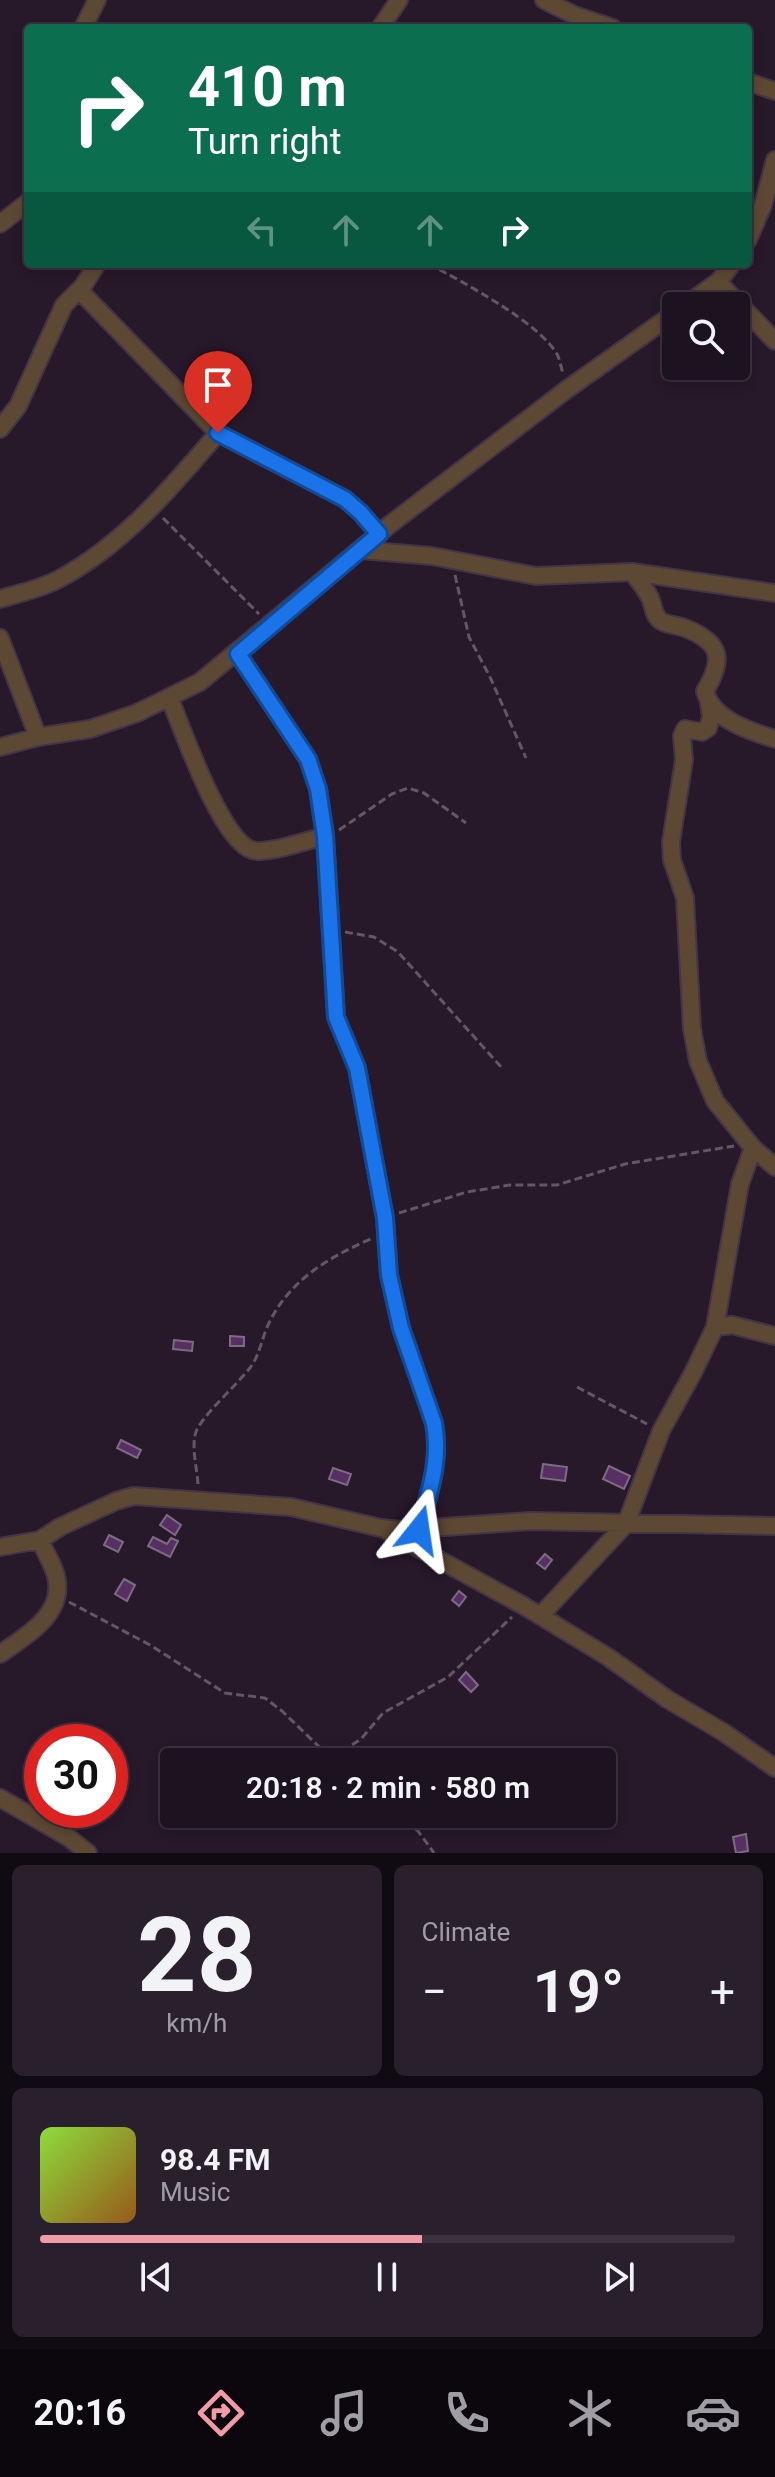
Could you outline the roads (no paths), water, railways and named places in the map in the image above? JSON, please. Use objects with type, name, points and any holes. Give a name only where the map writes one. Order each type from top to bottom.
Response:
[{"type":"street","points":[[85,24],[97,0]]},
{"type":"street","points":[[383,24],[399,0]]},
{"type":"street","points":[[544,0],[601,24]]},
{"type":"street","points":[[752,83],[775,91]]},
{"type":"street","points":[[760,213],[775,160]]},
{"type":"street","points":[[0,224],[24,205]]},
{"type":"street","points":[[0,429],[18,406],[64,305],[94,268]]},
{"type":"street","points":[[704,292],[718,282],[729,268]]},
{"type":"street","points":[[718,282],[775,341]]},
{"type":"street","points":[[79,290],[218,433],[345,499],[379,534]]},
{"type":"street","points":[[0,747],[90,729],[170,699],[200,682],[238,654],[379,534],[566,390],[662,322]]},
{"type":"street","points":[[0,599],[37,589],[67,574],[118,537],[152,508],[218,433]]},
{"type":"street","points":[[361,550],[451,559],[536,576],[632,572],[775,593]]},
{"type":"street","points":[[632,572],[649,595],[656,617],[662,622],[684,627],[712,646],[717,655],[717,669],[705,691],[711,717],[708,728],[702,732],[685,729],[682,736],[684,760],[671,842],[672,860],[685,898],[692,1029],[698,1061],[711,1095],[751,1146],[775,1167]]},
{"type":"street","points":[[0,638],[38,737]]},
{"type":"street","points":[[238,654],[308,759],[318,789],[325,836],[336,1017],[357,1068],[384,1226],[389,1275],[401,1328],[437,1439],[438,1459],[419,1530]]},
{"type":"street","points":[[170,699],[219,813],[241,844],[250,850],[262,852],[325,836]]},
{"type":"street","points":[[709,703],[729,720],[775,739]]},
{"type":"street","points":[[540,1616],[626,1524],[661,1431],[715,1327],[740,1184],[751,1146]]},
{"type":"street","points":[[715,1327],[732,1325],[775,1336]]},
{"type":"street","points":[[0,1547],[40,1540],[60,1527],[134,1496],[291,1507],[381,1528],[419,1530],[530,1521],[775,1526]]},
{"type":"street","points":[[381,1528],[524,1606],[775,1768]]},
{"type":"street","points":[[0,1654],[34,1630],[51,1611],[57,1596],[58,1580],[40,1540]]},
{"type":"street","points":[[0,1798],[68,1837],[88,1853]]}]
